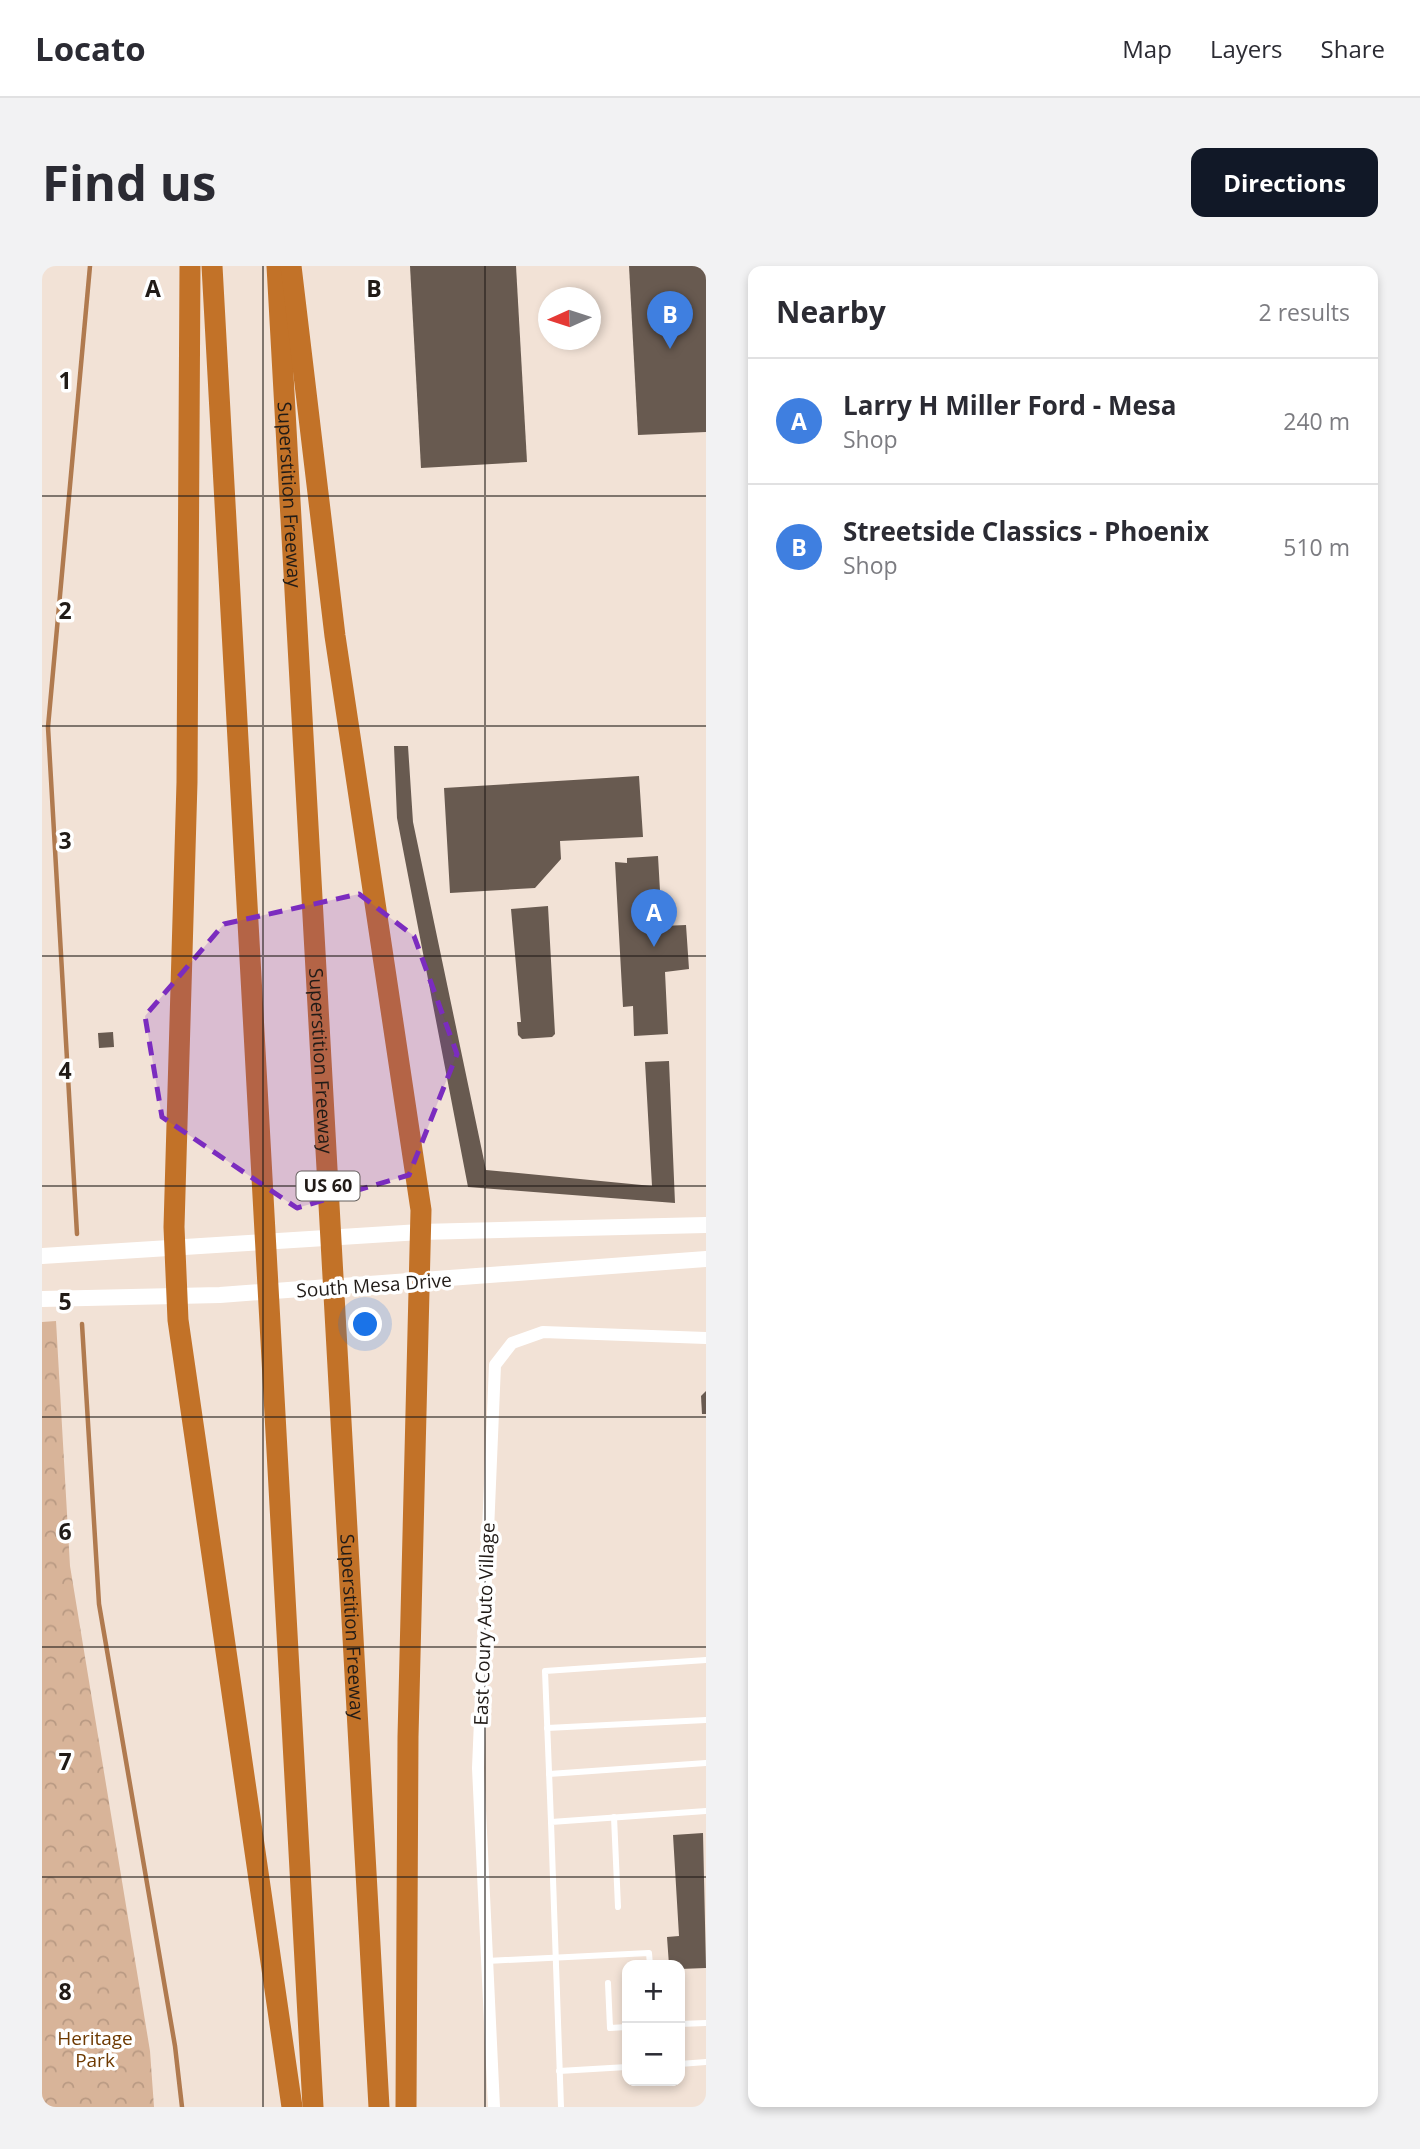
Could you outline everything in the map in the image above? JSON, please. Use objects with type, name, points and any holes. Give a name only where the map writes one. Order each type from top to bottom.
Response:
[{"type":"highway","points":[[190,266],[187,782],[177,1055],[177,1298],[292,2107]]},
{"type":"highway","points":[[212,266],[313,2107]]},
{"type":"highway","name":"Superstition Freeway","points":[[277,266],[379,2107]]},
{"type":"highway","points":[[290,266],[317,502],[421,1210],[408,1737],[406,2107]]},
{"type":"main road","points":[[42,1256],[420,1232],[706,1225]]},
{"type":"main road","name":"South Mesa Drive","points":[[42,1300],[148,1296],[177,1298],[382,1285],[706,1258]]},
{"type":"street","name":"East Coury Auto Village","points":[[494,2107],[478,1768],[495,1365],[512,1343],[543,1332],[706,1338]]},
{"type":"lane","points":[[561,2107],[545,1671],[706,1660]]},
{"type":"lane","points":[[547,1728],[706,1720]]},
{"type":"lane","points":[[549,1774],[706,1763]]},
{"type":"lane","points":[[551,1822],[706,1811]]},
{"type":"lane","points":[[614,1817],[618,1907]]},
{"type":"lane","points":[[487,1961],[557,1960],[649,1953],[650,1960]]},
{"type":"lane","points":[[608,1983],[610,2028],[622,2027]]},
{"type":"lane","points":[[685,2024],[706,2023]]},
{"type":"lane","points":[[685,2064],[706,2062]]},
{"type":"lane","points":[[559,2071],[622,2067]]},
{"type":"highlighted area","points":[[359,894],[414,936],[457,1054],[409,1175],[297,1208],[162,1117],[145,1016],[224,924]]},
{"type":"green space","name":"Heritage Park","points":[[56,1321],[70,1566],[150,2051],[154,2107],[42,2107],[42,1322]]},
{"type":"building","points":[[410,266],[516,266],[527,462],[421,468]]},
{"type":"building","points":[[629,266],[706,266],[706,432],[638,435]]},
{"type":"building","points":[[394,746],[408,746],[413,822],[486,1170],[652,1186],[645,1062],[669,1061],[675,1203],[468,1187],[397,818]]},
{"type":"building","points":[[639,776],[643,837],[560,841],[561,859],[535,888],[450,893],[444,788]]},
{"type":"building","points":[[658,856],[662,926],[686,925],[689,969],[665,972],[668,1034],[634,1036],[633,1006],[623,1007],[615,862],[627,863],[627,858]]},
{"type":"building","points":[[548,906],[555,1034],[552,1037],[522,1039],[518,1035],[517,1022],[521,1022],[511,909]]},
{"type":"building","points":[[113,1032],[114,1047],[99,1048],[98,1033]]},
{"type":"building","points":[[706,1391],[706,1414],[702,1414],[701,1396]]},
{"type":"building","points":[[703,1833],[706,1968],[685,1969],[685,1960],[669,1960],[667,1937],[679,1936],[673,1835]]},
{"type":"waterway","points":[[77,1234],[48,727],[90,266]]},
{"type":"waterway","points":[[82,1324],[99,1604],[175,2046],[182,2107]]},
{"type":"place","name":"Streetside Classics - Phoenix","points":[[670,349]]},
{"type":"place","name":"Larry H Miller Ford - Mesa","points":[[654,947]]}]
